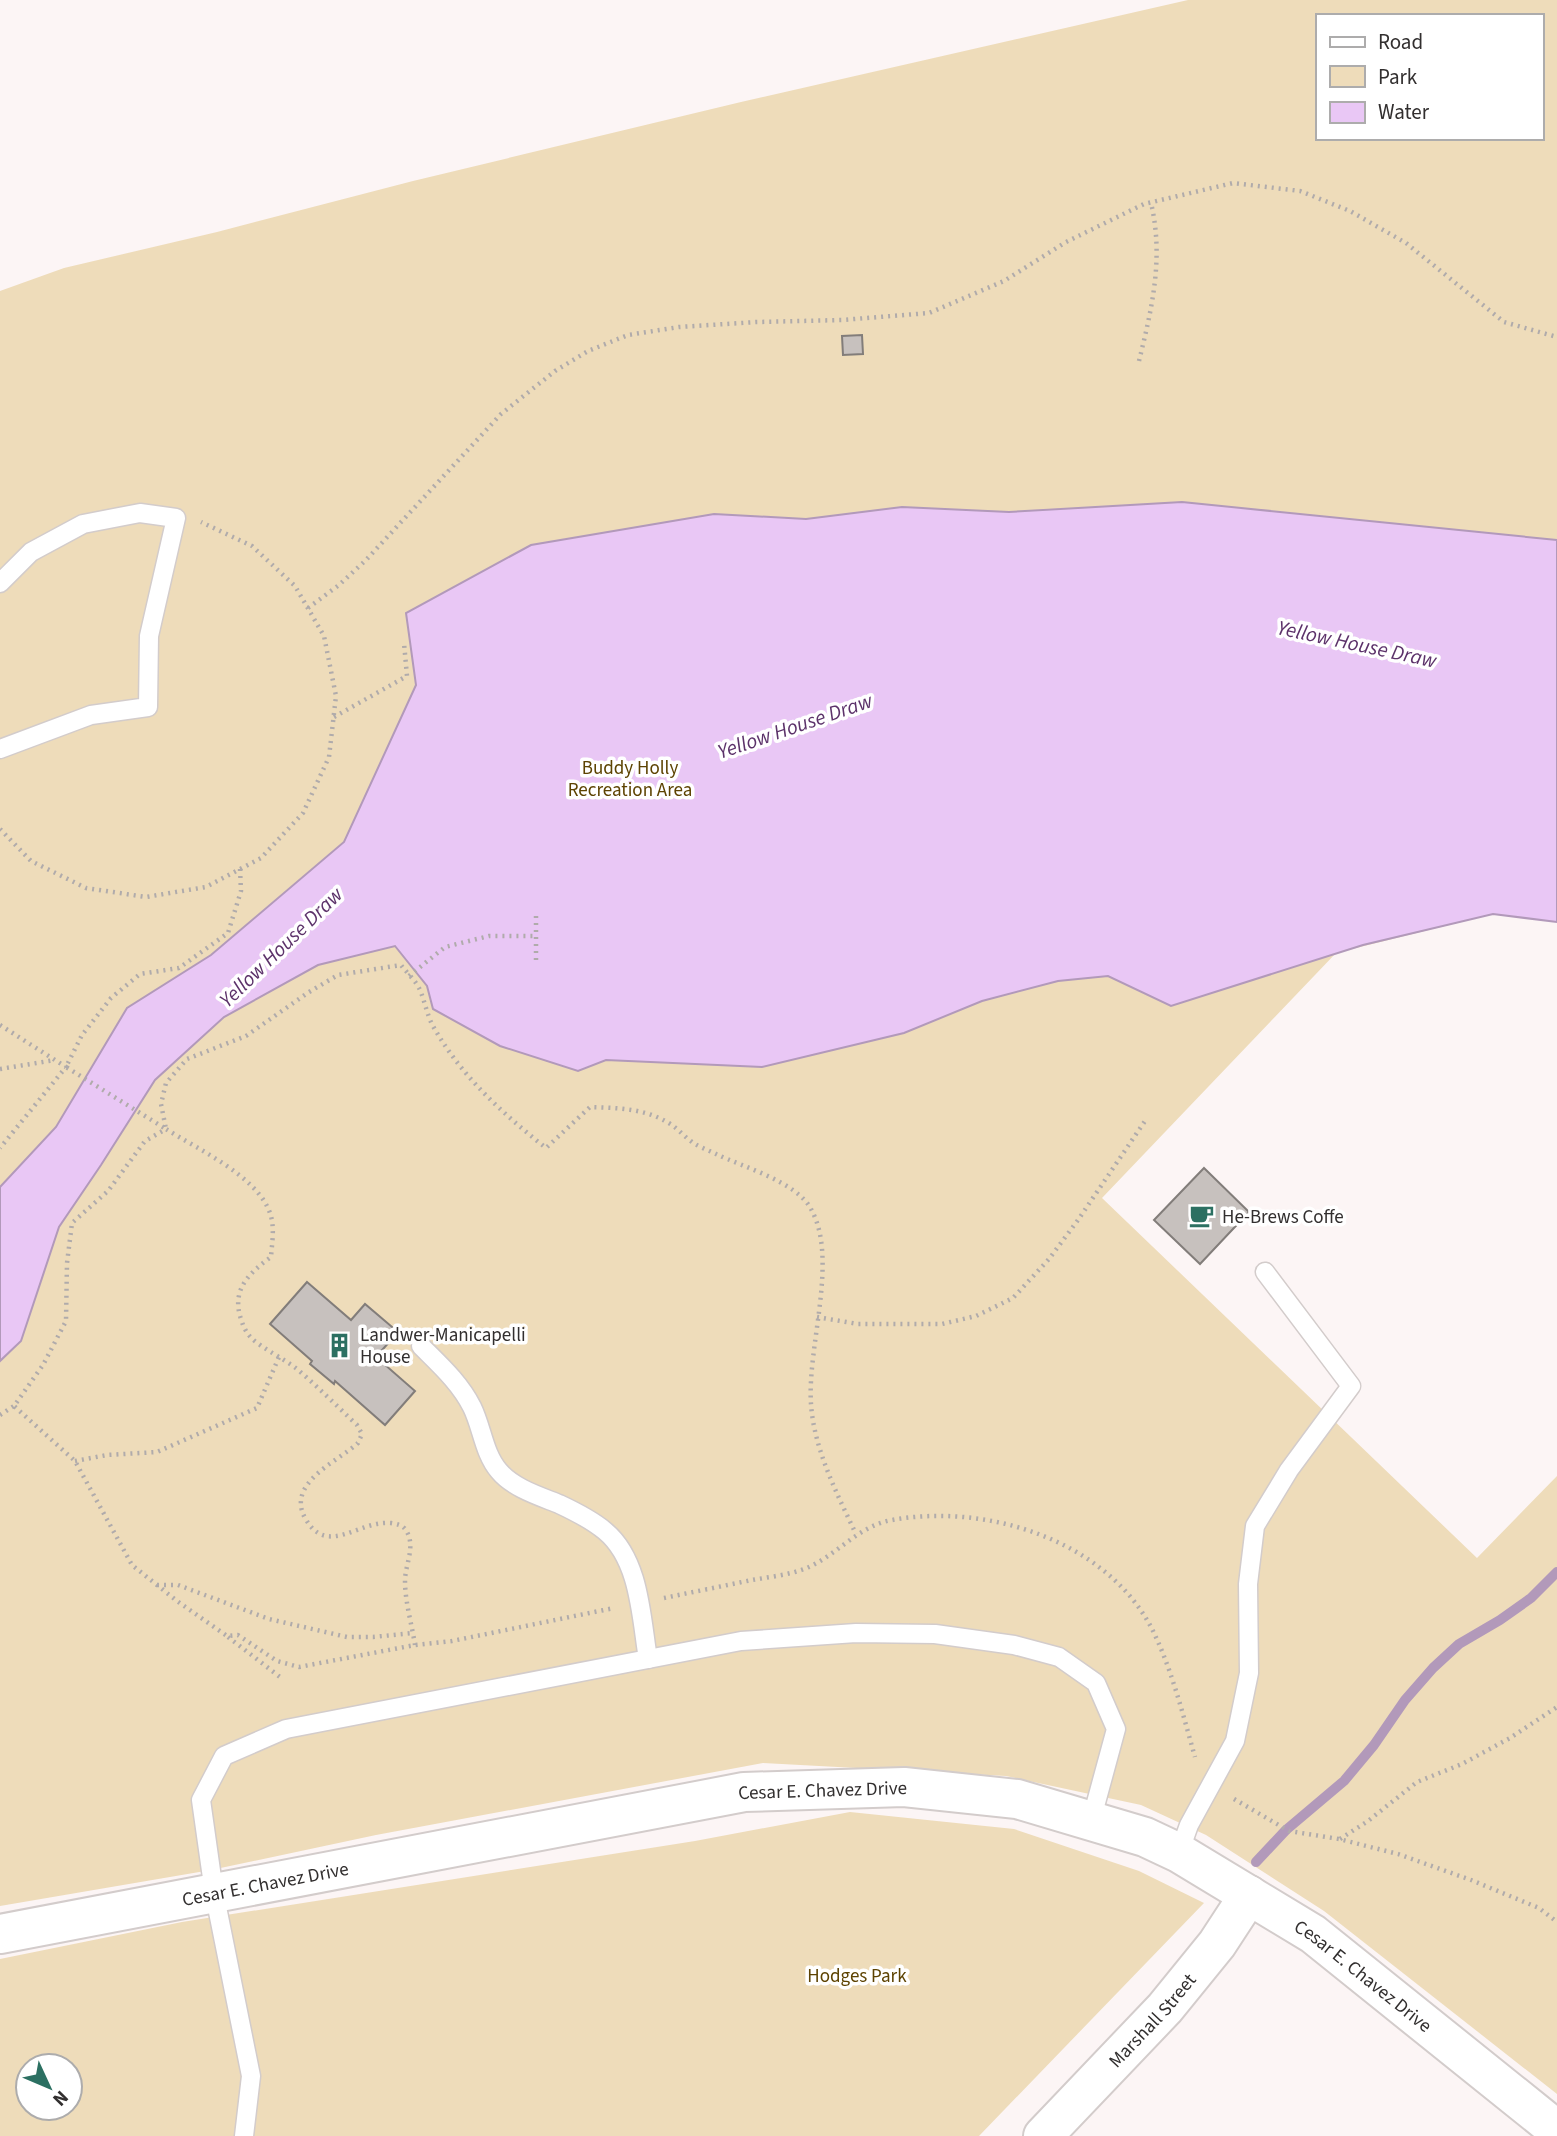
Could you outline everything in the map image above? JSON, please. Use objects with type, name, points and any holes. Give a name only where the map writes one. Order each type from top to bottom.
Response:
[{"type":"street","name":"Cesar E. Chavez Drive","points":[[0,1934],[744,1792],[904,1787],[1017,1799],[1145,1837],[1179,1853],[1313,1934],[1557,2130]]},
{"type":"street","name":"Marshall Street","points":[[1043,2136],[1165,2008],[1217,1944],[1249,1895]]},
{"type":"lane","points":[[0,583],[31,552],[83,524],[140,513],[177,518],[149,636],[148,707],[91,715],[0,749]]},
{"type":"lane","points":[[1179,1853],[1189,1825],[1235,1741],[1249,1673],[1248,1584],[1255,1526],[1290,1470],[1351,1386],[1265,1272]]},
{"type":"lane","points":[[421,1346],[456,1381],[473,1408],[483,1440],[498,1471],[521,1488],[575,1512],[606,1531],[628,1561],[639,1603],[648,1659]]},
{"type":"lane","points":[[244,2136],[251,2076],[214,1892],[201,1800],[224,1756],[286,1729],[741,1641],[856,1633],[935,1634],[1014,1645],[1059,1657],[1096,1683],[1116,1729],[1091,1821]]},
{"type":"path","points":[[308,608],[366,560],[500,414],[555,371],[588,351],[628,335],[679,327],[842,320],[929,313],[1004,281],[1066,242],[1151,202],[1233,183],[1300,191],[1350,211],[1406,243],[1504,322],[1557,337]]},
{"type":"path","points":[[1139,362],[1154,302],[1158,260],[1151,202]]},
{"type":"path","points":[[0,829],[31,860],[86,888],[146,897],[206,887],[261,858],[303,813],[329,757],[334,717],[336,696],[324,636],[295,586],[252,546],[198,521],[177,518]]},
{"type":"path","points":[[334,717],[407,676],[404,643]]},
{"type":"path","points":[[0,1148],[66,1067],[82,1035],[111,998],[141,974],[179,968],[228,933],[241,891],[240,869]]},
{"type":"path","points":[[536,914],[536,960]]},
{"type":"path","points":[[410,976],[445,947],[489,936],[536,936]]},
{"type":"path","points":[[166,1129],[160,1104],[166,1083],[187,1059],[246,1036],[298,999],[338,975],[401,965],[419,988],[432,1024],[454,1059],[481,1091],[546,1148],[590,1107],[641,1111],[671,1125],[693,1143],[783,1182],[811,1207],[822,1240],[822,1278],[812,1362],[811,1404],[814,1423],[835,1490],[856,1534]]},
{"type":"path","points":[[0,1026],[81,1074],[144,1117],[246,1180],[263,1197],[271,1216],[271,1257],[252,1270],[242,1284],[238,1309],[247,1333],[296,1369],[347,1415],[362,1434],[358,1443],[303,1488],[303,1514],[312,1529],[321,1536],[331,1538],[381,1523],[401,1525],[407,1531],[411,1542],[405,1582],[415,1645]]},
{"type":"path","points":[[0,1069],[55,1059]]},
{"type":"path","points":[[817,1317],[858,1324],[942,1324],[976,1316],[1013,1298],[1049,1259],[1147,1118]]},
{"type":"path","points":[[0,1415],[13,1406],[43,1365],[66,1321],[67,1264],[72,1223],[108,1191],[145,1141],[166,1129]]},
{"type":"path","points":[[75,1461],[107,1455],[158,1452],[257,1408],[279,1357]]},
{"type":"path","points":[[13,1406],[75,1461],[132,1565],[280,1677]]},
{"type":"path","points":[[227,1636],[238,1635],[277,1661],[299,1667],[415,1645],[452,1641],[806,1568],[856,1534],[890,1520],[940,1515],[975,1518],[1037,1532],[1102,1569],[1130,1596],[1150,1625],[1164,1656],[1200,1778],[1289,1831],[1339,1839],[1398,1854],[1539,1908],[1557,1922]]},
{"type":"path","points":[[156,1585],[178,1585],[269,1619],[347,1637],[413,1633]]},
{"type":"path","points":[[1339,1839],[1368,1821],[1418,1782],[1462,1764],[1510,1738],[1557,1707]]},
{"type":"green space","name":"Buddy Holly Recreation Area","points":[[1188,0],[1557,0],[1557,922],[1493,914],[1336,953],[1102,1198],[1477,1558],[1557,1476],[1557,2094],[1324,1911],[1206,1835],[1141,1805],[1006,1776],[763,1763],[376,1835],[211,1870],[0,1906],[0,291],[64,268],[741,102]]},
{"type":"green space","name":"Hodges Park","points":[[850,1812],[1014,1829],[1139,1871],[1204,1903],[979,2136],[0,2136],[0,1959],[182,1922],[695,1841]]},
{"type":"water","name":"Yellow House Draw","points":[[1182,502],[1557,540],[1557,922],[1493,914],[1363,945],[1171,1006],[1108,976],[1058,981],[982,1001],[904,1033],[762,1067],[606,1060],[578,1071],[500,1046],[433,1009],[427,986],[395,946],[318,965],[224,1017],[155,1080],[59,1227],[21,1341],[0,1361],[0,1187],[56,1127],[127,1008],[211,955],[344,842],[416,685],[406,613],[531,545],[714,514],[806,519],[902,507],[1009,512]]},
{"type":"building","points":[[862,335],[863,354],[843,355],[842,336]]},
{"type":"building","name":"He-Brews Coffe","points":[[1204,1168],[1249,1212],[1200,1264],[1154,1220]]},
{"type":"building","name":"Landwer-Manicapelli House","points":[[307,1282],[351,1320],[365,1304],[398,1332],[376,1357],[415,1391],[385,1425],[335,1381],[334,1384],[310,1364],[312,1361],[270,1324]]},
{"type":"waterway","points":[[1256,1862],[1286,1830],[1344,1781],[1374,1745],[1405,1700],[1433,1668],[1459,1644],[1531,1598],[1557,1572]]},
{"type":"place","name":"He-Brews Coffe","points":[[1202,1216]]},
{"type":"place","name":"Landwer-Manicapelli House","points":[[340,1345]]}]
